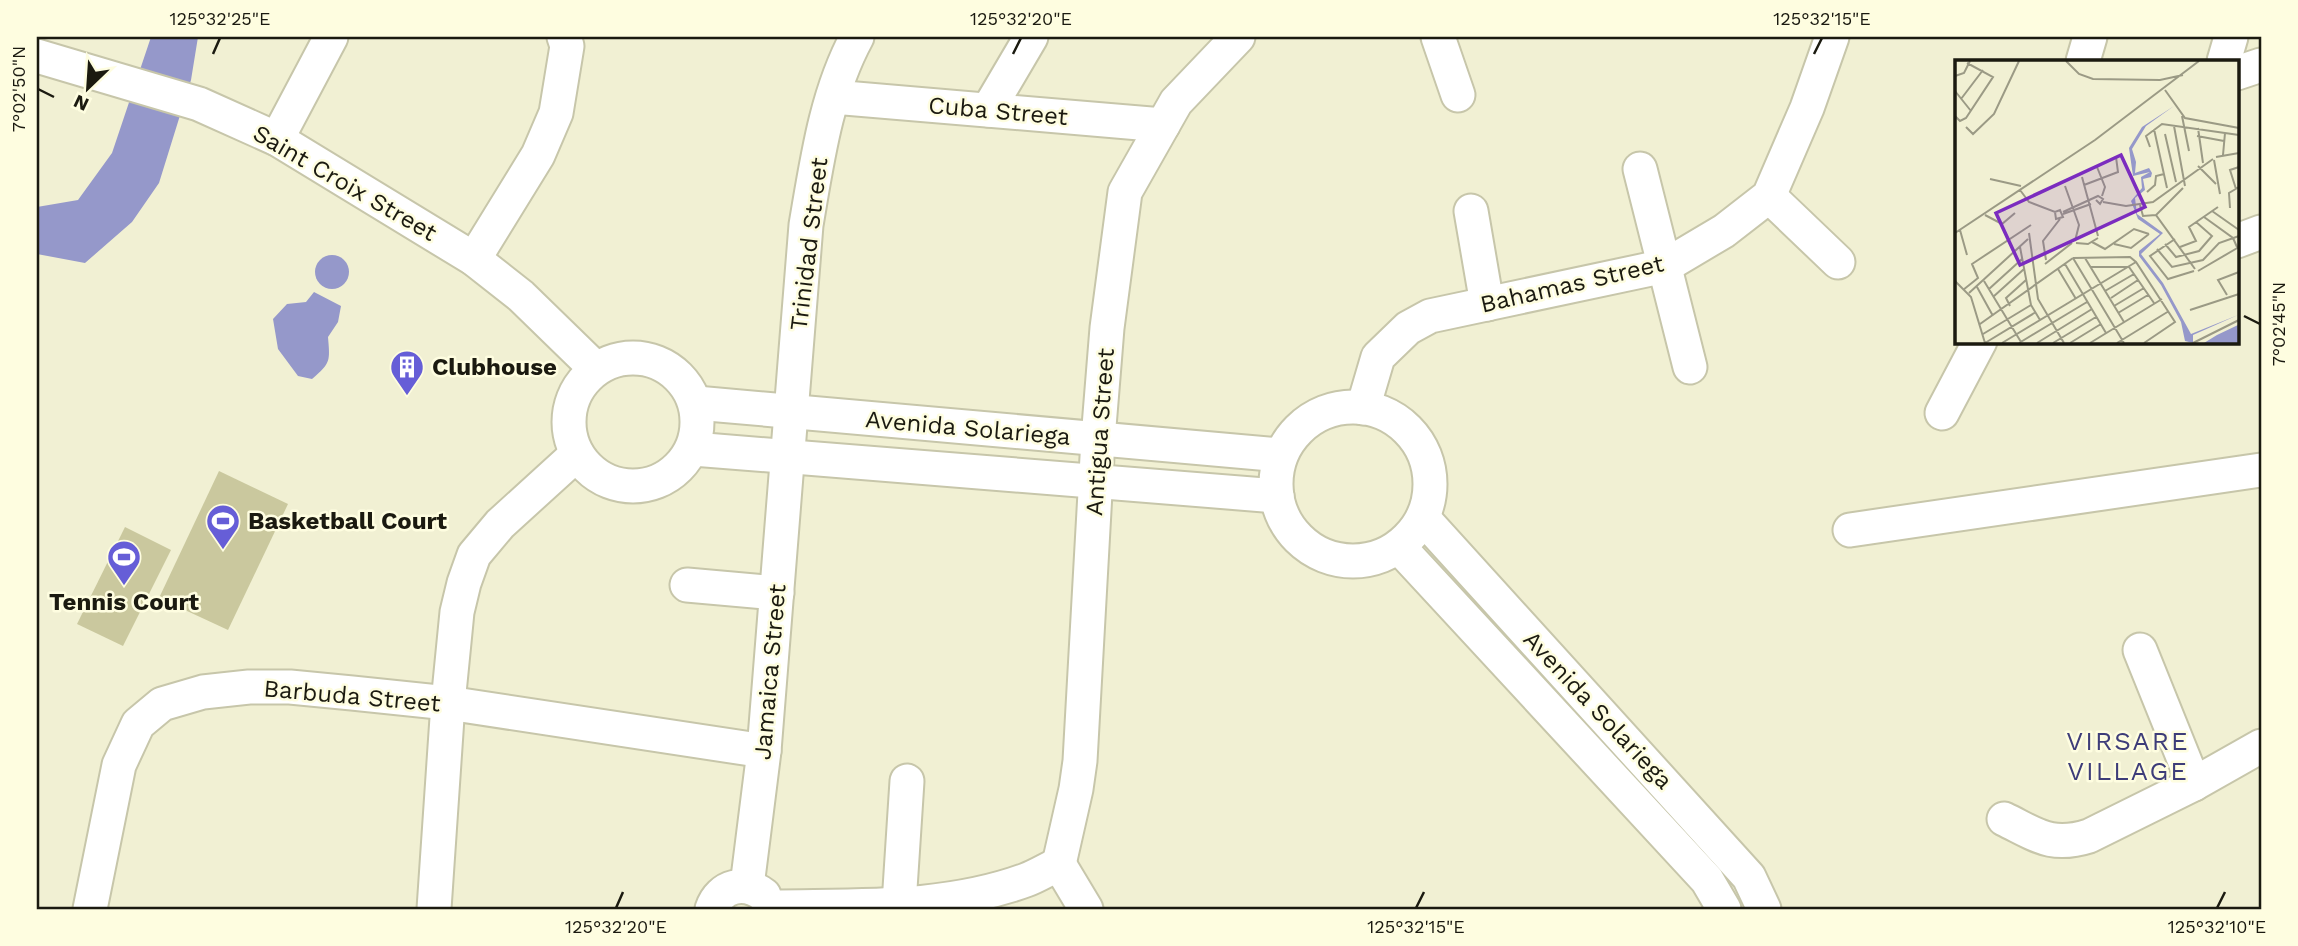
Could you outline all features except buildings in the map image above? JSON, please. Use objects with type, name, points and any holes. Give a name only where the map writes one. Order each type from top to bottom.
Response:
[{"type":"street","points":[[277,139],[331,37]]},
{"type":"street","points":[[474,259],[538,155],[556,113],[567,46],[564,37]]},
{"type":"street","name":"Trinidad Street","points":[[789,457],[807,225],[818,158],[833,97],[849,53],[858,37]]},
{"type":"street","points":[[988,110],[1031,37]]},
{"type":"street","name":"Antigua Street","points":[[1059,864],[1080,761],[1098,439],[1107,328],[1125,192],[1176,102],[1238,37]]},
{"type":"street","points":[[1438,37],[1458,95]]},
{"type":"street","name":"Bahamas Street","points":[[1363,408],[1378,357],[1408,328],[1430,316],[1665,266],[1724,231],[1769,196],[1807,108],[1832,37]]},
{"type":"street","points":[[2083,60],[2090,37]]},
{"type":"street","points":[[2224,60],[2231,37]]},
{"type":"street","name":"Saint Croix Street","points":[[54,51],[126,82],[199,104],[277,139],[474,259],[521,296],[596,369]]},
{"type":"street","points":[[2238,73],[2261,65]]},
{"type":"street","name":"Cuba Street","points":[[833,97],[1163,125]]},
{"type":"street","points":[[1640,169],[1690,366]]},
{"type":"street","points":[[1769,196],[1838,262]]},
{"type":"street","points":[[1471,211],[1487,304]]},
{"type":"street","points":[[2238,241],[2261,232]]},
{"type":"street","points":[[1942,413],[1979,343]]},
{"type":"street","points":[[635,357],[655,361],[673,371],[687,385],[696,403],[699,426],[693,449],[681,466],[666,478],[647,485],[627,486],[607,481],[590,470],[577,454],[570,436],[569,417],[573,398],[582,382],[596,369],[615,360],[635,357]]},
{"type":"street","name":"Avenida Solariega","points":[[696,403],[1282,455]]},
{"type":"street","points":[[1343,408],[1363,408],[1383,414],[1401,425],[1416,439],[1430,478],[1429,499],[1423,518],[1399,547],[1376,558],[1349,562],[1323,556],[1301,541],[1285,520],[1277,496],[1276,475],[1282,455],[1292,438],[1306,424],[1323,413],[1343,408]]},
{"type":"street","name":"Avenida Solariega","points":[[693,449],[1277,496]]},
{"type":"street","points":[[434,909],[457,612],[474,555],[500,524],[577,454]]},
{"type":"street","name":"Jamaica Street","points":[[763,901],[764,751],[789,457]]},
{"type":"street","points":[[1850,530],[2261,470]]},
{"type":"street","name":"Avenida Solariega","points":[[1423,518],[1749,877],[1764,909]]},
{"type":"street","name":"Avenida Solariega","points":[[1399,547],[1707,880],[1724,909]]},
{"type":"street","points":[[687,586],[777,593]]},
{"type":"street","points":[[2140,650],[2194,785]]},
{"type":"street","name":"Barbuda Street","points":[[90,909],[119,765],[138,724],[162,704],[203,692],[249,687],[290,687],[448,704],[764,751]]},
{"type":"street","points":[[1550,710],[1577,687]]},
{"type":"street","points":[[2004,819],[2046,839],[2075,841],[2194,785],[2261,746]]},
{"type":"street","points":[[899,904],[907,781]]},
{"type":"street","points":[[1687,859],[1713,836]]},
{"type":"street","points":[[712,909],[718,897],[736,886],[763,901],[932,905],[1027,880],[1059,864],[1086,909]]},
{"type":"shaded area","name":"Basketball Court","points":[[219,471],[288,504],[228,630],[159,598]]},
{"type":"shaded area","name":"Tennis Court","points":[[125,527],[171,550],[123,646],[77,624]]},
{"type":"water","points":[[151,37],[198,37],[191,80],[159,183],[132,222],[85,263],[37,254],[37,207],[78,200],[112,153]]},
{"type":"water","points":[[332,255],[344,260],[349,272],[344,284],[332,289],[320,284],[315,272],[320,260]]},
{"type":"water","points":[[314,292],[341,306],[338,322],[328,337],[328,361],[312,379],[298,376],[278,349],[273,319],[287,304],[306,302]]},
{"type":"place","name":"Clubhouse","points":[[407,397]]},
{"type":"place","name":"Basketball Court","points":[[223,551]]},
{"type":"place","name":"Tennis Court","points":[[124,587]]},
{"type":"district","name":"VIRSARE VILLAGE","points":[[2128,756]]}]
